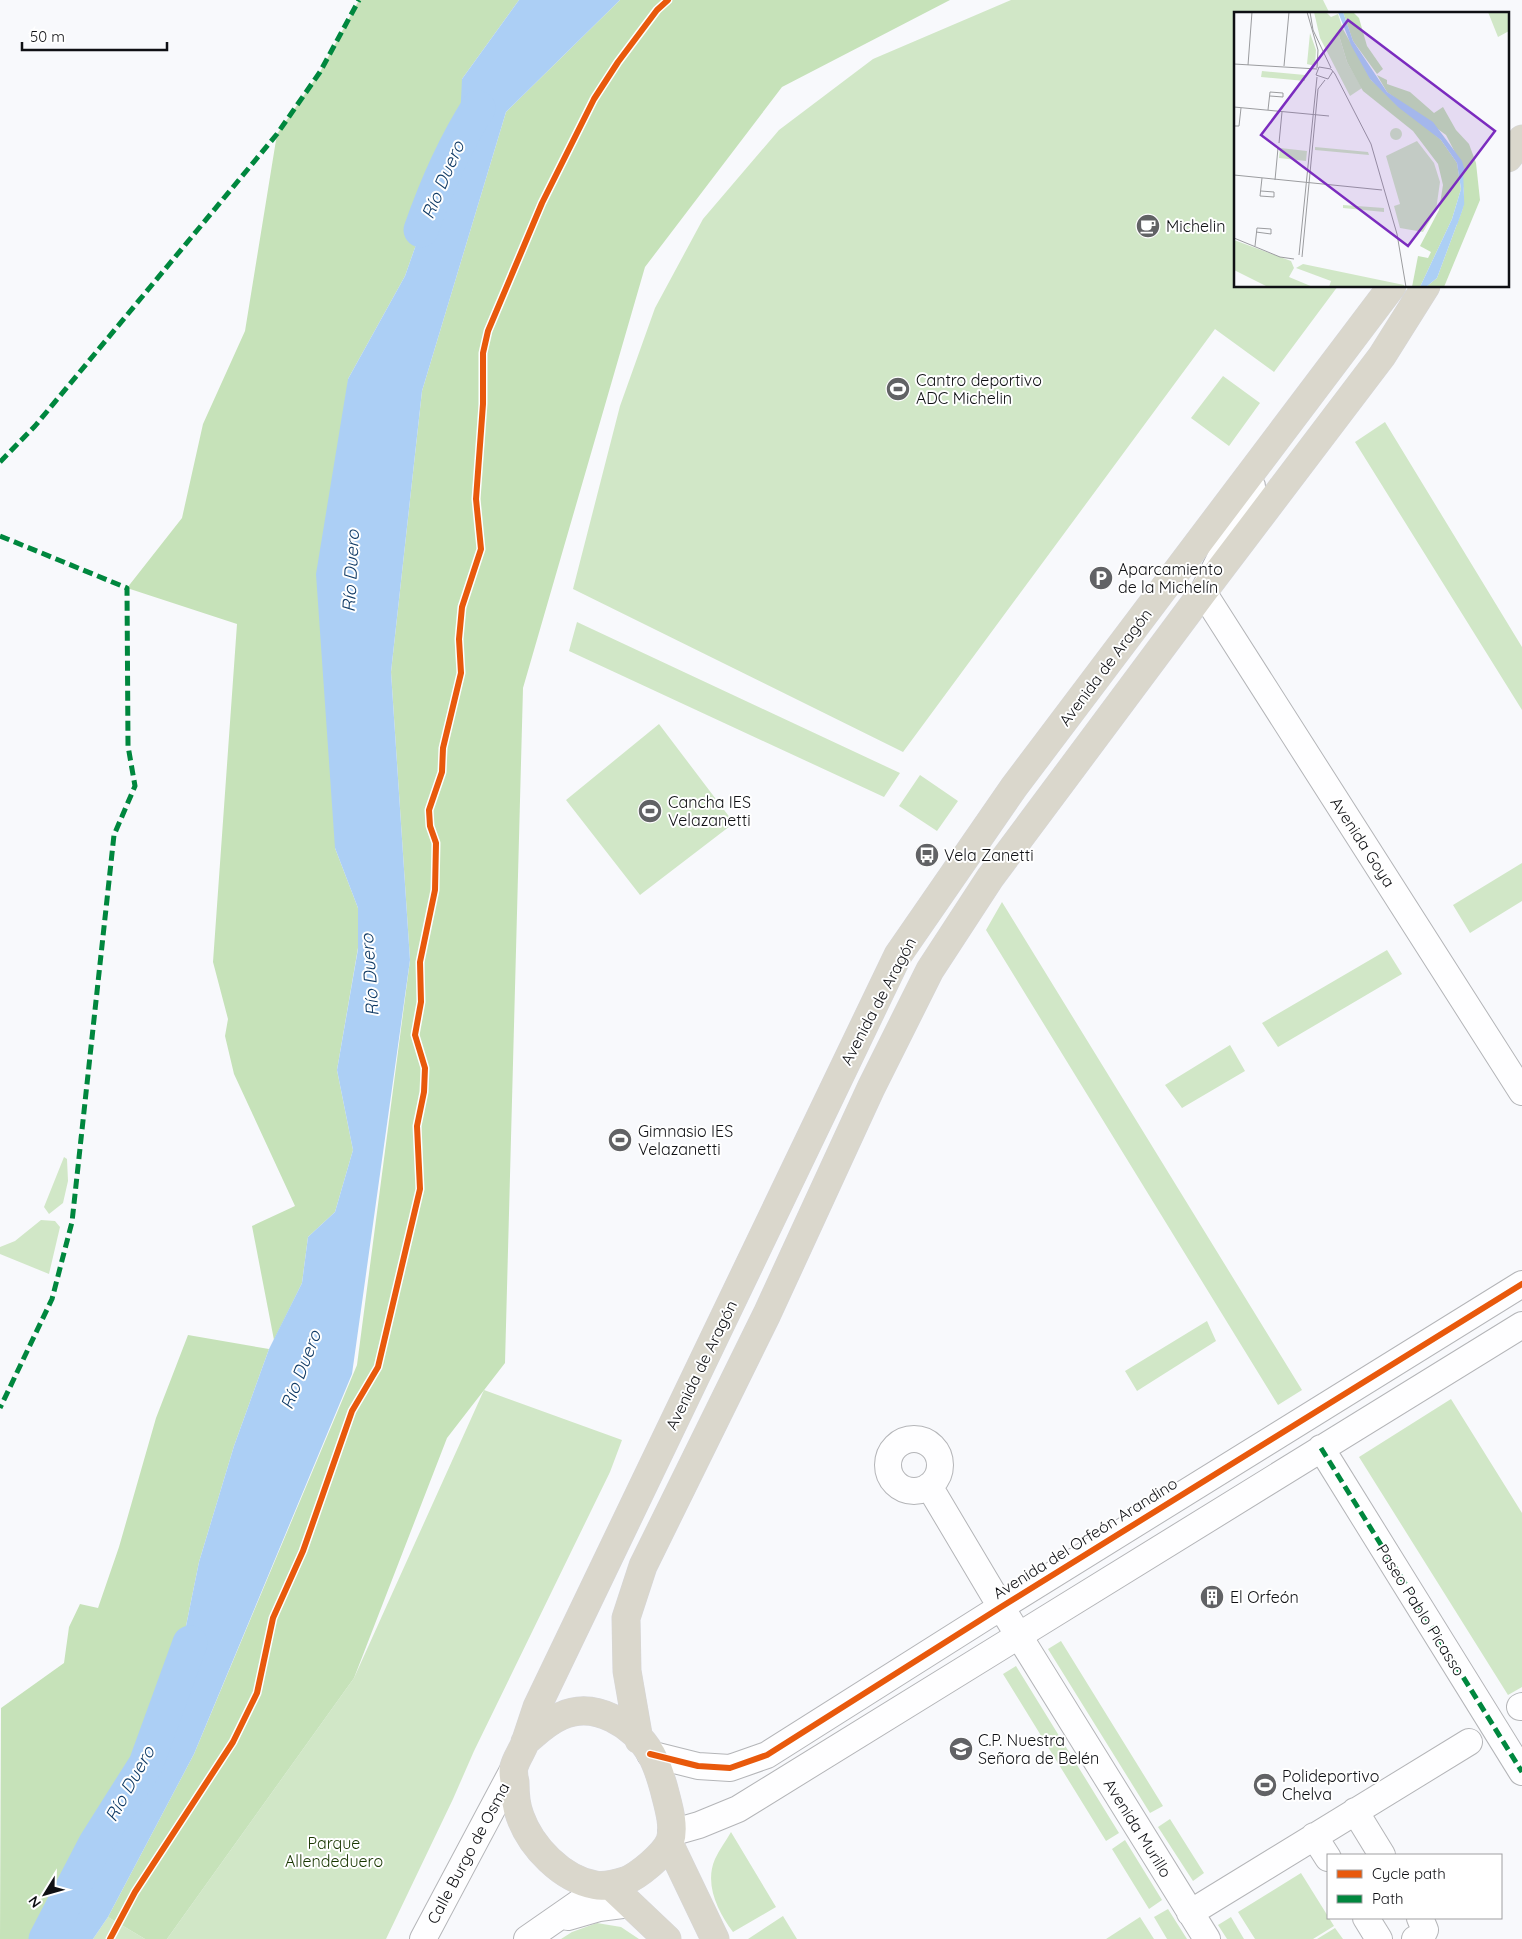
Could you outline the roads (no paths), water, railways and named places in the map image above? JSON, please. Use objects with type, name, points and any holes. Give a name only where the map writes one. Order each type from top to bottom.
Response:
[{"type":"highway","points":[[1510,137],[1522,124]]},
{"type":"highway","points":[[1510,155],[1522,139]]},
{"type":"highway","name":"Avenida de Aragón","points":[[525,1742],[537,1707],[587,1601],[898,955],[1014,787],[1390,288]]},
{"type":"highway","name":"Avenida de Aragón","points":[[645,1747],[627,1670],[626,1618],[643,1566],[767,1314],[871,1088],[930,970],[990,878],[1382,356],[1425,288]]},
{"type":"highway","points":[[670,1838],[651,1864],[628,1879],[603,1885],[581,1881],[564,1870],[541,1852],[520,1815],[515,1790],[514,1768],[525,1742],[548,1723],[563,1715],[580,1711],[596,1712],[610,1716],[624,1726],[645,1747],[660,1778],[669,1808],[670,1838],[715,1939]]},
{"type":"highway","points":[[603,1885],[630,1904],[667,1939]]},
{"type":"street","points":[[1203,592],[1252,495],[1252,486],[1247,479]]},
{"type":"street","name":"Avenida Goya","points":[[1203,592],[1522,1092]]},
{"type":"street","name":"Avenida del Orfeón Arandino","points":[[645,1747],[698,1766],[730,1768],[767,1755],[1001,1607],[1522,1284]]},
{"type":"street","points":[[670,1838],[738,1809],[1522,1325]]},
{"type":"street","name":"Paseo Pablo Picasso","points":[[1321,1448],[1522,1772]]},
{"type":"street","name":"Avenida Murillo","points":[[929,1486],[1001,1607],[1207,1939]]},
{"type":"street","points":[[1190,1912],[1469,1742]]},
{"type":"street","name":"Calle Burgo de Osma","points":[[423,1939],[514,1768]]},
{"type":"street","points":[[1355,1811],[1381,1854]]},
{"type":"street","points":[[1314,1836],[1327,1856]]},
{"type":"street","points":[[536,1932],[603,1885]]},
{"type":"street","points":[[536,1932],[583,1912],[630,1904]]},
{"type":"street","points":[[1367,1919],[1380,1939]]},
{"type":"street","points":[[1415,1939],[1426,1930],[1420,1919]]},
{"type":"water","points":[[519,0],[620,0],[506,112],[422,391],[391,672],[410,960],[352,1374],[194,1754],[108,1917],[93,1939],[32,1939],[69,1895],[96,1843],[146,1764],[174,1685],[199,1562],[234,1446],[269,1349],[302,1283],[308,1237],[335,1212],[353,1150],[337,1070],[358,949],[358,908],[335,848],[316,574],[348,379],[405,276],[437,185],[459,141],[462,79]]},
{"type":"waterway","name":"Río Duero","points":[[421,230],[446,167],[478,108]]},
{"type":"waterway","name":"Río Duero","points":[[46,1939],[96,1843],[146,1764],[190,1643]]},
{"type":"place","name":"Michelin","points":[[1148,226]]},
{"type":"place","name":"Cantro deportivo ADC Michelin","points":[[898,389]]},
{"type":"place","name":"Aparcamiento de la Michelín","points":[[1101,578]]},
{"type":"place","name":"Cancha IES Velazanetti","points":[[650,811]]},
{"type":"place","name":"Vela Zanetti","points":[[927,855]]},
{"type":"place","name":"Gimnasio IES Velazanetti","points":[[620,1140]]},
{"type":"place","name":"El Orfeón","points":[[1212,1597]]},
{"type":"place","name":"C.P. Nuestra Señora de Belén","points":[[961,1749]]},
{"type":"place","name":"Polideportivo Chelva","points":[[1265,1785]]},
{"type":"park label","name":"Parque Allendeduero","points":[[334,1852]]}]
